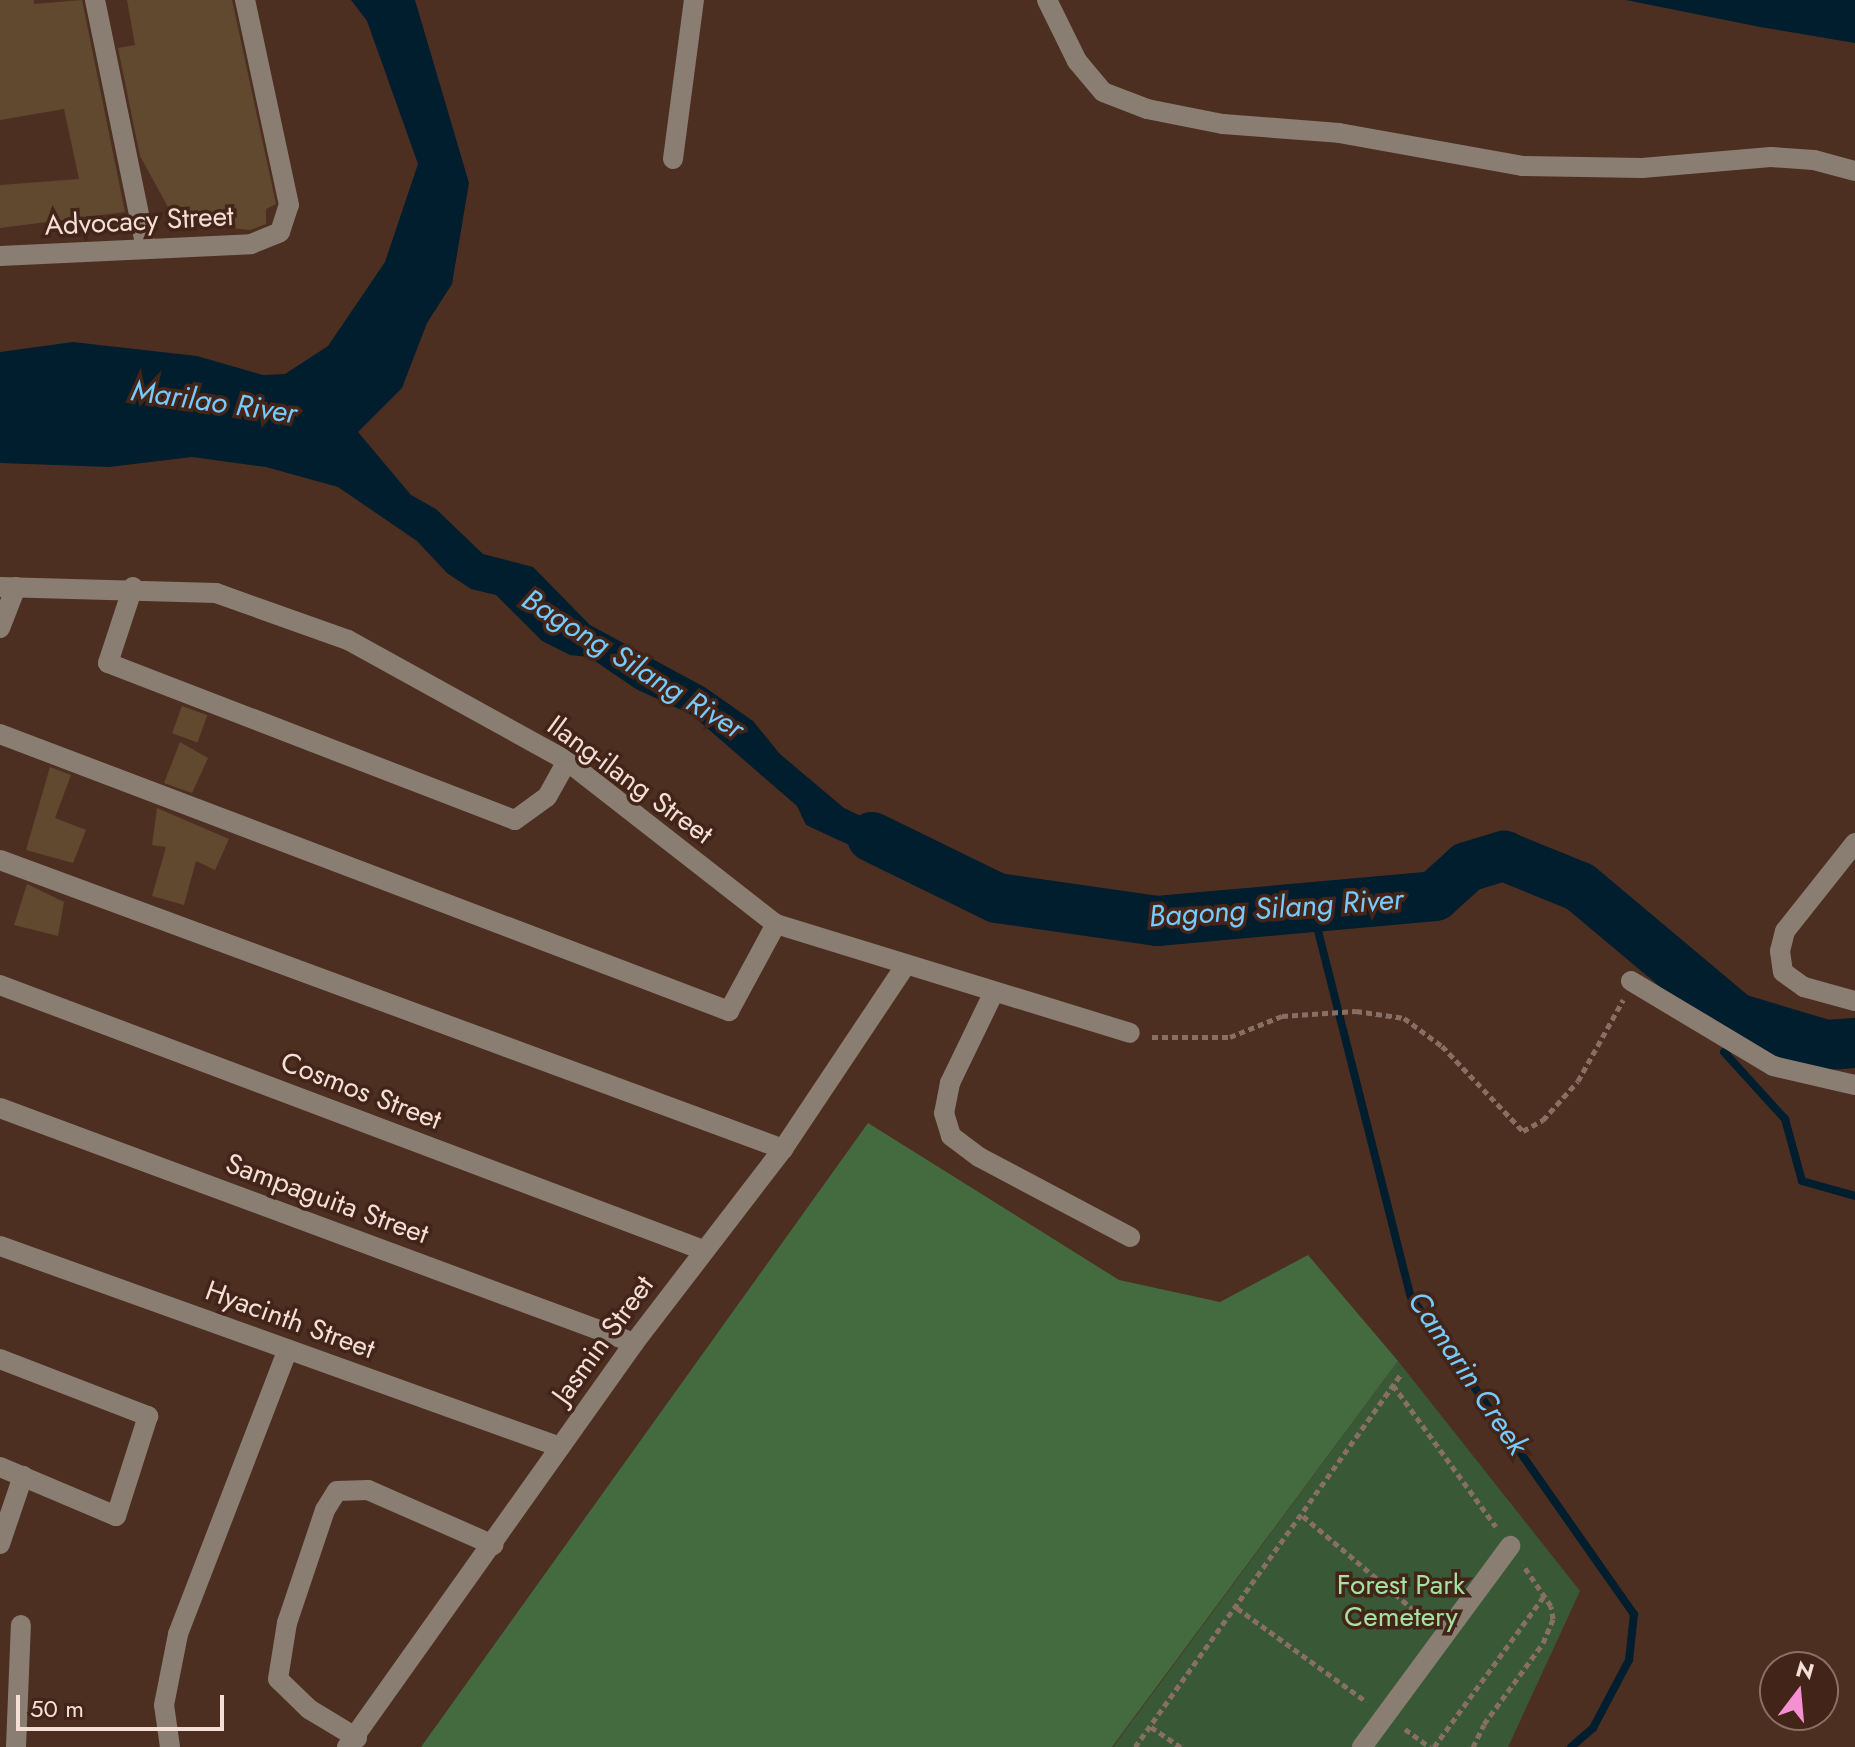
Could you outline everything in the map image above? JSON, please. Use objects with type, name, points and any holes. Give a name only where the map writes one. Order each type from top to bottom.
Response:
[{"type":"street","points":[[95,0],[146,248]]},
{"type":"street","name":"Advocacy Street","points":[[0,256],[251,244],[280,232],[289,205],[245,0]]},
{"type":"street","points":[[673,159],[694,0]]},
{"type":"street","points":[[1047,0],[1077,61],[1103,92],[1147,109],[1223,124],[1339,133],[1522,166],[1642,168],[1771,157],[1814,160],[1855,171]]},
{"type":"street","points":[[0,628],[8,587]]},
{"type":"street","name":"Ilang-ilang Street","points":[[8,587],[133,587],[216,593],[348,640],[567,761],[776,924],[993,994],[1130,1033]]},
{"type":"street","points":[[133,587],[108,663],[515,820],[547,797],[567,761]]},
{"type":"street","points":[[0,734],[729,1011],[776,924]]},
{"type":"street","points":[[1855,843],[1785,931],[1780,951],[1783,972],[1804,987],[1855,1001]]},
{"type":"street","points":[[0,860],[783,1149]]},
{"type":"street","name":"Jasmin Street","points":[[352,1742],[634,1343],[783,1149],[905,966]]},
{"type":"street","points":[[1631,981],[1773,1066],[1855,1085]]},
{"type":"street","name":"Cosmos Street","points":[[0,985],[703,1250]]},
{"type":"street","points":[[993,994],[950,1083],[944,1113],[951,1136],[979,1157],[1130,1237]]},
{"type":"street","name":"Sampaguita Street","points":[[0,1108],[634,1343]]},
{"type":"street","name":"Hyacinth Street","points":[[0,1246],[560,1447]]},
{"type":"street","points":[[170,1747],[164,1705],[178,1634],[288,1349]]},
{"type":"street","points":[[0,1359],[148,1416],[116,1516],[0,1467]]},
{"type":"street","points":[[0,1544],[23,1476]]},
{"type":"street","points":[[352,1742],[309,1709],[278,1679],[287,1623],[325,1510],[337,1491],[368,1490],[493,1545]]},
{"type":"street","points":[[1362,1747],[1383,1713],[1445,1636],[1510,1546]]},
{"type":"street","points":[[16,1747],[21,1625]]},
{"type":"path","points":[[1130,1033],[1207,1040],[1246,1032],[1282,1016],[1356,1011],[1404,1018],[1424,1029],[1523,1131],[1551,1112],[1578,1081],[1631,981]]},
{"type":"path","points":[[1135,1747],[1303,1516],[1400,1375]]},
{"type":"path","points":[[1303,1516],[1445,1636]]},
{"type":"path","points":[[1237,1608],[1428,1746],[1545,1595]]},
{"type":"path","points":[[1151,1727],[1181,1747]]},
{"type":"green space","points":[[868,1123],[1119,1280],[1220,1302],[1308,1255],[1398,1361],[1112,1747],[421,1747]]},
{"type":"green space","name":"Forest Park Cemetery","points":[[1398,1361],[1580,1591],[1508,1747],[1113,1747]]},
{"type":"water","name":"Marilao River","points":[[351,0],[415,0],[469,183],[452,284],[427,323],[402,388],[358,432],[411,495],[436,509],[483,554],[533,567],[590,625],[706,688],[753,721],[780,754],[844,808],[940,854],[927,881],[806,825],[797,806],[692,715],[636,689],[589,657],[570,655],[542,641],[496,595],[471,589],[447,573],[417,541],[338,487],[266,467],[192,457],[109,467],[0,463],[0,352],[73,342],[197,356],[263,375],[285,374],[328,346],[385,262],[418,164],[367,21]]},
{"type":"water","points":[[1626,0],[1855,0],[1855,43],[1760,27]]},
{"type":"building","points":[[0,0],[34,0],[34,4],[82,0],[125,212],[0,228],[0,185],[79,179],[64,109],[0,120]]},
{"type":"building","points":[[127,0],[232,0],[276,204],[266,209],[266,224],[250,230],[231,228],[233,217],[180,229],[140,156],[118,48],[135,45]]},
{"type":"building","points":[[182,706],[207,715],[197,742],[172,733]]},
{"type":"building","points":[[180,742],[208,758],[192,793],[164,783]]},
{"type":"building","points":[[50,767],[71,775],[55,818],[86,830],[73,863],[26,850]]},
{"type":"building","points":[[157,808],[229,839],[215,870],[196,861],[184,905],[152,896],[166,847],[152,845]]},
{"type":"building","points":[[27,884],[64,902],[58,936],[14,925]]},
{"type":"waterway","name":"Bagong Silang River","points":[[872,837],[997,898],[1157,921],[1435,896],[1467,867],[1504,856],[1580,887],[1736,1018],[1826,1045],[1855,1043]]},
{"type":"waterway","name":"Camarin Creek","points":[[1313,911],[1411,1297],[1634,1614],[1629,1660],[1593,1728],[1571,1747]]},
{"type":"waterway","points":[[1698,985],[1706,1012]]},
{"type":"waterway","points":[[1724,1052],[1785,1119],[1802,1181],[1855,1196]]}]
